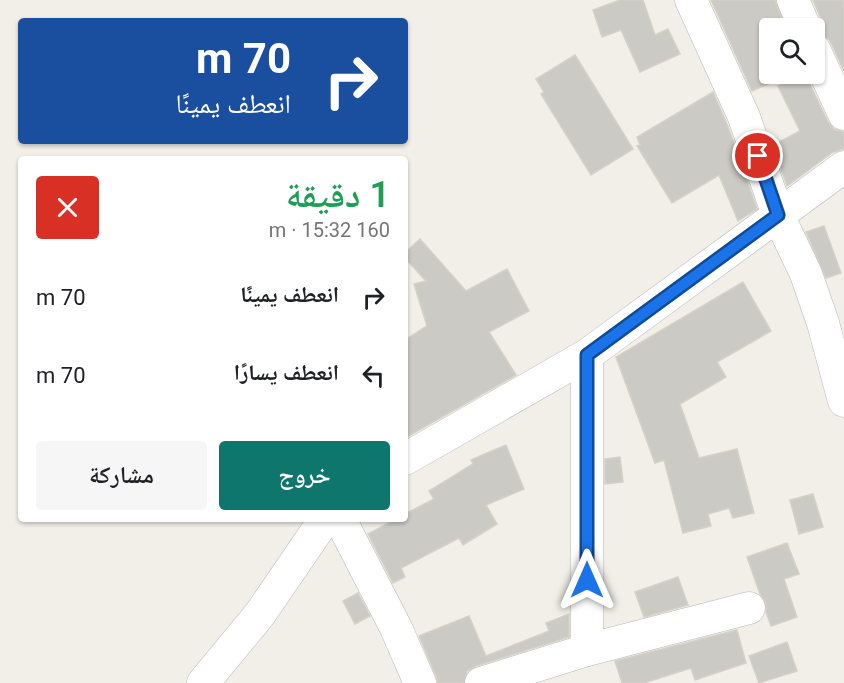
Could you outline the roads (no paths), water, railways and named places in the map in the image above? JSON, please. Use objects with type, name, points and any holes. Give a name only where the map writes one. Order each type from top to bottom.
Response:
[{"type":"street","points":[[691,0],[744,117],[778,215],[807,274],[844,401]]},
{"type":"street","points":[[792,0],[800,18]]},
{"type":"street","points":[[825,73],[844,114]]},
{"type":"street","points":[[408,457],[587,355],[844,166]]},
{"type":"street","points":[[587,355],[587,650]]},
{"type":"street","points":[[203,683],[260,614],[323,522]]},
{"type":"street","points":[[342,522],[396,628],[420,683]]},
{"type":"street","points":[[481,683],[587,650],[748,608]]}]
